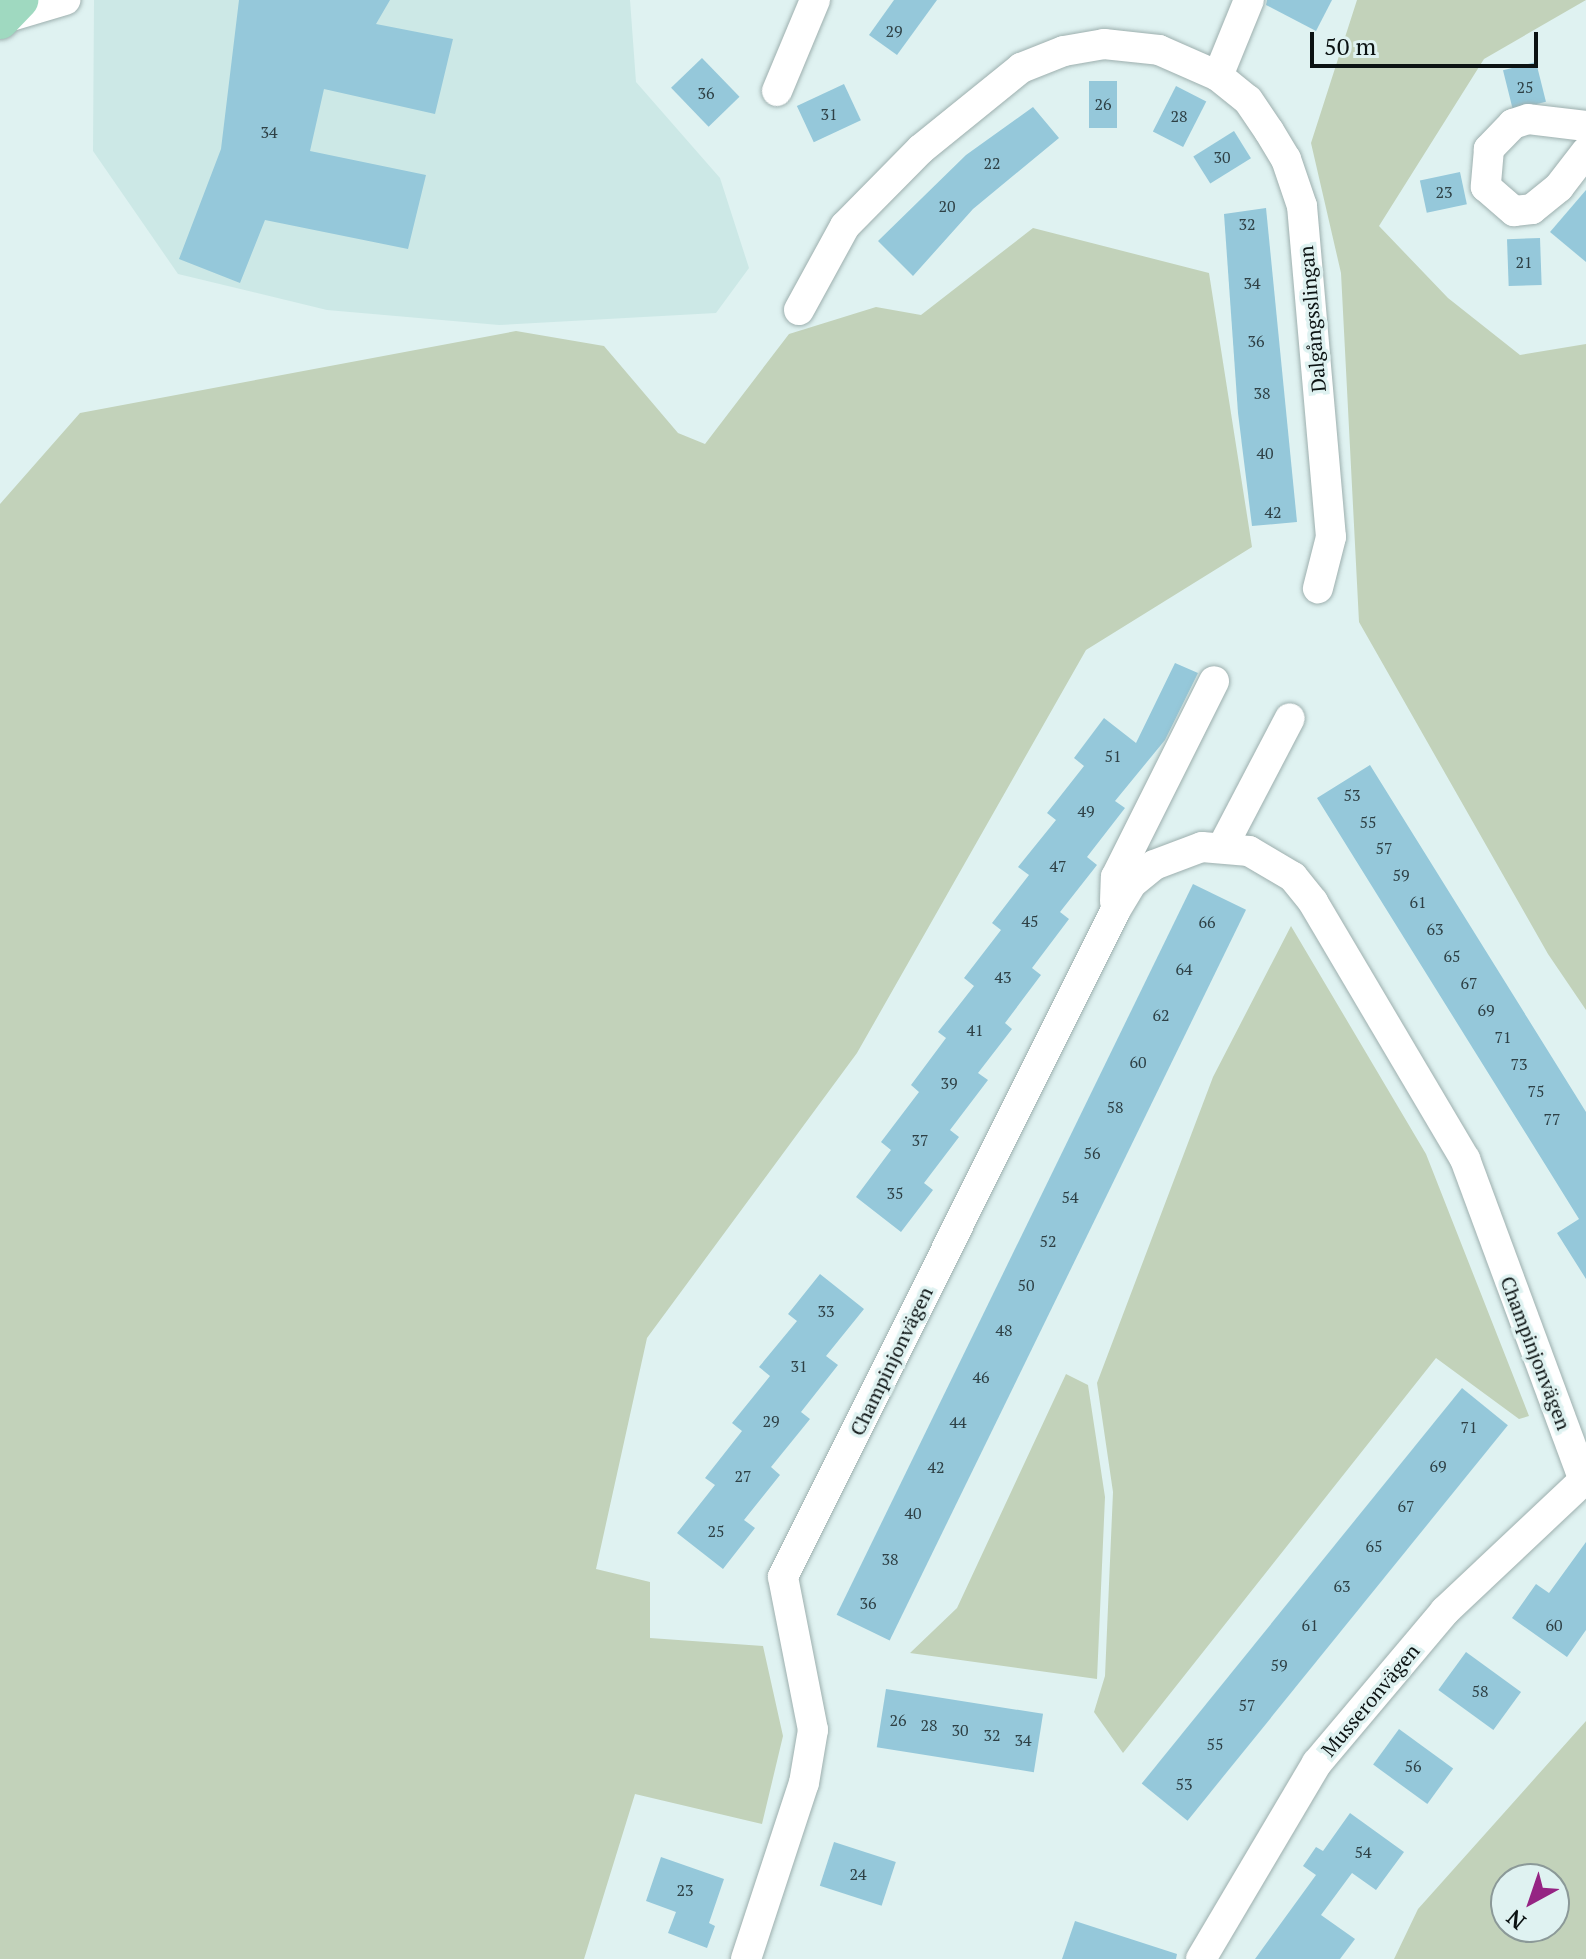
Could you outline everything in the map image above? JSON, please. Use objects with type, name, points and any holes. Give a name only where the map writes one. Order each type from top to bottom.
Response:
[{"type":"street","points":[[8,13],[65,0]]},
{"type":"street","points":[[777,91],[815,0]]},
{"type":"street","points":[[1218,76],[1249,0]]},
{"type":"street","name":"Dalgångsslingan","points":[[799,310],[845,226],[921,149],[1021,68],[1064,51],[1104,44],[1159,50],[1218,76],[1248,100],[1269,131],[1286,159],[1302,206],[1331,537],[1318,588]]},
{"type":"street","points":[[1586,126],[1528,119],[1513,124],[1489,149],[1486,187],[1514,211],[1532,209],[1559,187],[1586,152]]},
{"type":"street","points":[[1115,911],[1116,877],[1214,681]]},
{"type":"street","points":[[1223,846],[1290,718]]},
{"type":"street","name":"Champinjonvägen","points":[[746,1959],[804,1783],[813,1730],[783,1577],[1115,911],[1132,883],[1154,865],[1177,853],[1223,846],[1269,860],[1313,902],[1443,1115],[1465,1159],[1585,1479]]},
{"type":"street","name":"Musseronvägen","points":[[1201,1959],[1317,1763],[1445,1611],[1585,1479]]},
{"type":"shaded area","points":[[94,0],[630,0],[636,82],[720,178],[749,268],[716,313],[499,325],[327,310],[178,274],[93,151]]},
{"type":"green space","points":[[1357,0],[1586,0],[1484,59],[1379,226],[1448,298],[1520,355],[1586,344],[1586,1010],[1548,954],[1359,622],[1341,273],[1311,143]]},
{"type":"green space","points":[[1033,228],[1209,273],[1252,547],[1086,650],[857,1053],[647,1338],[596,1569],[650,1582],[650,1638],[763,1646],[783,1736],[762,1824],[635,1794],[584,1959],[0,1959],[0,504],[80,413],[516,331],[604,346],[678,433],[705,444],[789,334],[876,307],[921,315]]},
{"type":"green space","points":[[1291,926],[1426,1154],[1529,1416],[1519,1419],[1436,1358],[1123,1753],[1094,1712],[1105,1676],[1113,1492],[1097,1383],[1213,1077]]},
{"type":"green space","points":[[1066,1374],[1088,1385],[1105,1497],[1097,1679],[910,1653],[957,1608]]},
{"type":"green space","points":[[1586,1721],[1586,1959],[1394,1959],[1418,1909]]},
{"type":"building","points":[[239,0],[390,0],[376,24],[453,39],[435,114],[324,89],[310,151],[426,175],[408,249],[265,220],[240,283],[179,259],[221,149]]},
{"type":"building","points":[[894,0],[937,0],[897,55],[869,35]]},
{"type":"building","points":[[1267,0],[1332,0],[1316,31],[1266,5]]},
{"type":"building","points":[[702,58],[740,97],[709,127],[671,88]]},
{"type":"building","points":[[1536,62],[1546,102],[1513,110],[1503,70]]},
{"type":"building","points":[[1089,81],[1117,81],[1117,128],[1089,128]]},
{"type":"building","points":[[844,84],[861,120],[814,142],[797,106]]},
{"type":"building","points":[[1176,86],[1206,101],[1183,147],[1153,131]]},
{"type":"building","points":[[1033,107],[1059,138],[973,209],[913,276],[878,241],[966,155]]},
{"type":"building","points":[[1234,131],[1251,158],[1210,184],[1193,156]]},
{"type":"building","points":[[1460,172],[1467,204],[1427,213],[1420,181]]},
{"type":"building","points":[[1586,190],[1586,262],[1550,232]]},
{"type":"building","points":[[1266,208],[1297,522],[1252,526],[1238,413],[1224,214]]},
{"type":"building","points":[[1540,238],[1542,285],[1509,286],[1507,239]]},
{"type":"building","points":[[1175,663],[1198,673],[1165,740],[1115,801],[1125,808],[1087,857],[1097,865],[1060,912],[1069,919],[1032,968],[1041,975],[1005,1023],[1012,1029],[978,1073],[988,1080],[950,1130],[959,1137],[924,1183],[933,1190],[901,1232],[856,1197],[891,1150],[881,1142],[919,1092],[911,1085],[946,1038],[938,1032],[974,986],[964,978],[1001,930],[992,923],[1029,875],[1018,867],[1056,820],[1047,813],[1084,766],[1074,758],[1104,718],[1136,743]]},
{"type":"building","points":[[1370,765],[1586,1112],[1586,1279],[1557,1233],[1579,1219],[1317,798]]},
{"type":"building","points":[[1193,884],[1246,910],[890,1641],[837,1615]]},
{"type":"building","points":[[820,1274],[864,1309],[826,1356],[838,1365],[801,1412],[810,1419],[771,1467],[780,1475],[744,1520],[755,1528],[723,1569],[677,1533],[715,1485],[705,1478],[742,1431],[732,1423],[770,1376],[759,1367],[797,1321],[788,1314]]},
{"type":"building","points":[[1462,1388],[1508,1425],[1188,1821],[1142,1784]]},
{"type":"building","points":[[1586,1542],[1586,1630],[1567,1657],[1512,1618],[1536,1584],[1549,1593]]},
{"type":"building","points":[[1466,1652],[1521,1692],[1493,1730],[1438,1690]]},
{"type":"building","points":[[886,1689],[1043,1714],[1034,1772],[877,1747]]},
{"type":"building","points":[[1399,1729],[1453,1768],[1427,1804],[1373,1765]]},
{"type":"building","points":[[1350,1813],[1404,1852],[1376,1890],[1352,1873],[1321,1915],[1355,1939],[1340,1959],[1255,1959],[1316,1875],[1303,1866],[1316,1847],[1323,1851]]},
{"type":"building","points":[[834,1842],[896,1862],[882,1906],[820,1886]]},
{"type":"building","points":[[661,1857],[724,1879],[709,1923],[715,1926],[707,1948],[668,1933],[676,1912],[646,1901]]},
{"type":"building","points":[[1075,1921],[1177,1954],[1176,1959],[1062,1959]]}]
